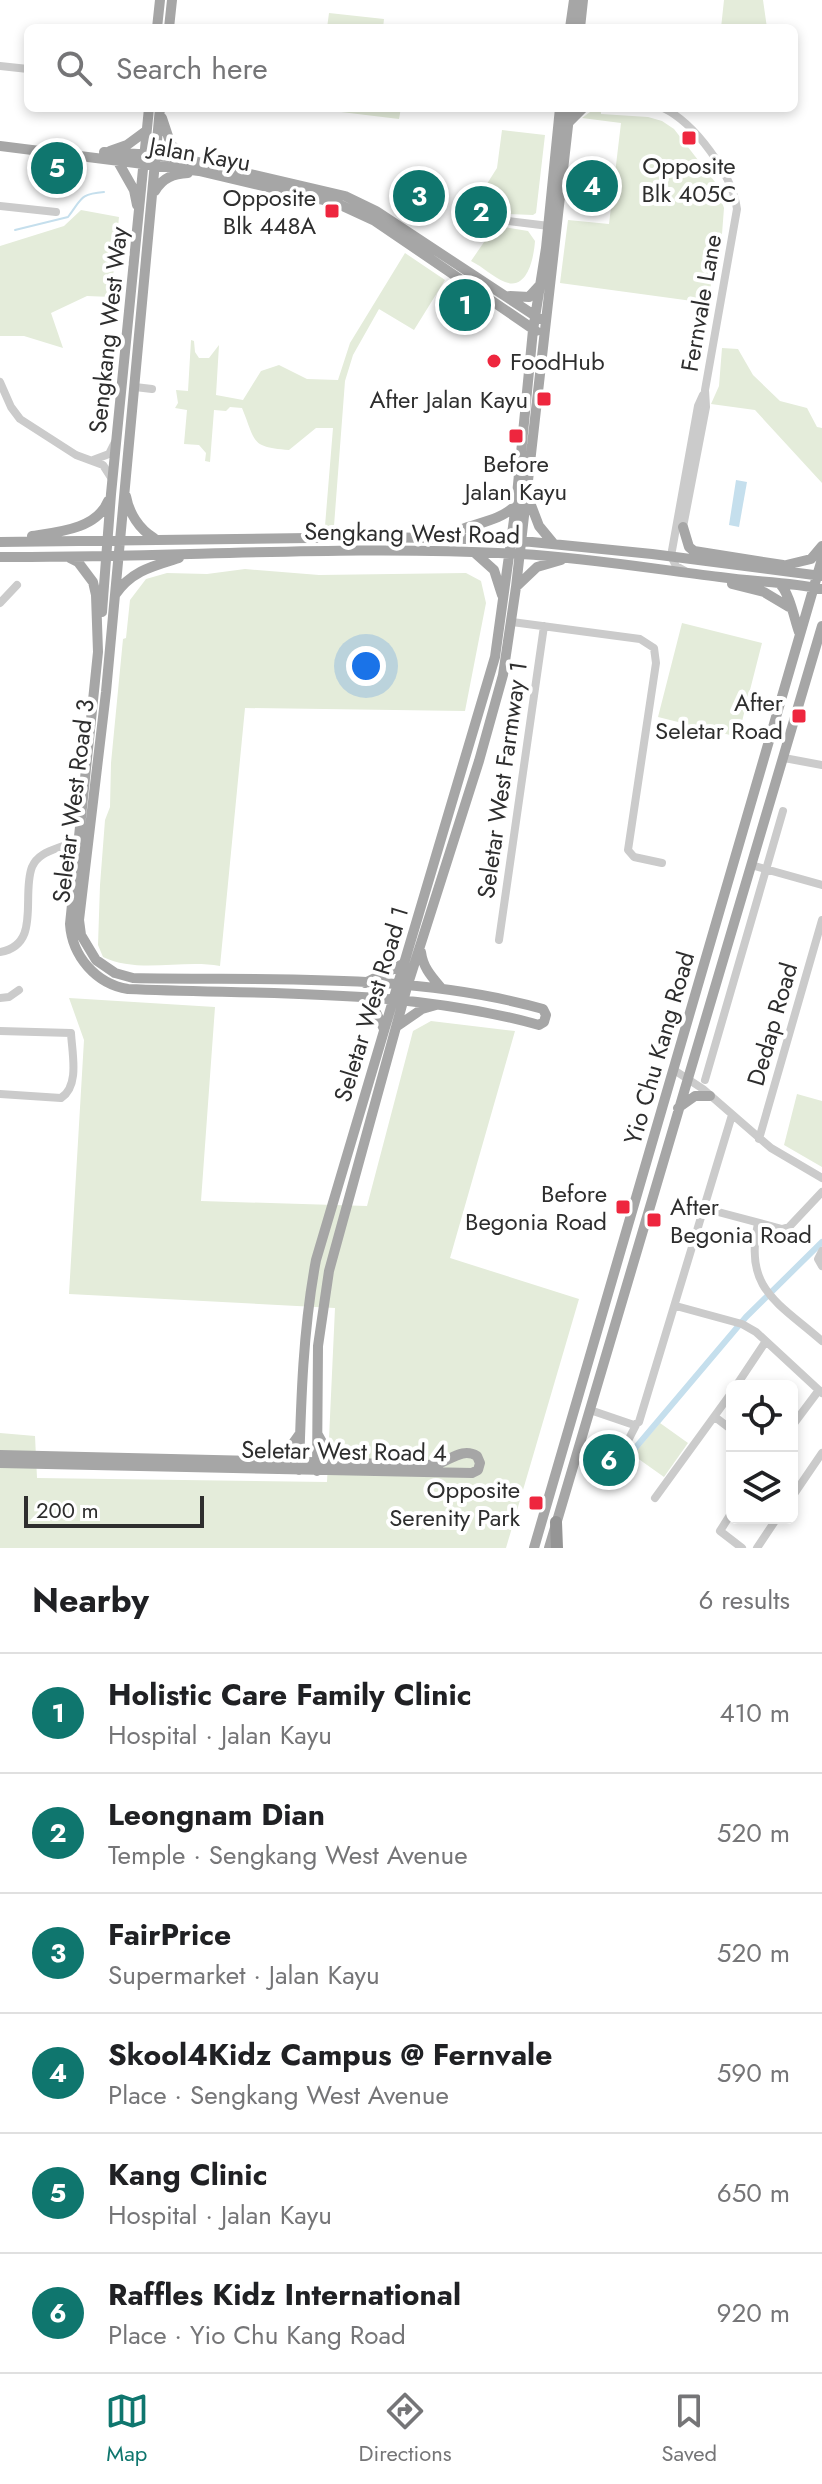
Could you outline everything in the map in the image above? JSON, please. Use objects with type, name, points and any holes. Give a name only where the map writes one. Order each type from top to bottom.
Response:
[{"type":"highway","points":[[556,1522],[557,1548]]},
{"type":"main road","points":[[157,24],[160,0]]},
{"type":"main road","points":[[169,24],[172,0]]},
{"type":"main road","points":[[571,24],[574,0]]},
{"type":"main road","points":[[580,24],[583,0]]},
{"type":"main road","name":"Sengkang West Way","points":[[113,540],[124,486],[154,192],[146,131],[148,112]]},
{"type":"main road","name":"Sengkang West Way","points":[[112,556],[112,480],[139,221],[159,112]]},
{"type":"main road","points":[[161,112],[171,145],[190,160]]},
{"type":"main road","points":[[516,540],[544,337],[540,319],[541,283],[560,112]]},
{"type":"main road","points":[[515,554],[516,505],[533,330],[540,319],[569,112]]},
{"type":"main road","points":[[568,123],[579,112]]},
{"type":"main road","points":[[107,152],[127,145],[146,131]]},
{"type":"main road","name":"Jalan Kayu","points":[[0,144],[107,152],[358,201],[540,319]]},
{"type":"main road","name":"Jalan Kayu","points":[[0,144],[117,160],[190,160],[336,203],[375,221],[544,337]]},
{"type":"main road","points":[[117,160],[134,190],[139,221]]},
{"type":"main road","points":[[154,192],[161,182],[172,175],[199,171]]},
{"type":"main road","points":[[504,294],[514,298],[529,297],[541,283]]},
{"type":"main road","points":[[124,486],[131,512],[144,532],[155,539]]},
{"type":"main road","points":[[525,490],[539,526],[553,543]]},
{"type":"main road","points":[[1,542],[88,523],[104,511],[111,494]]},
{"type":"main road","points":[[445,538],[455,531],[506,515],[516,505]]},
{"type":"main road","points":[[683,527],[680,542],[690,559]]},
{"type":"main road","points":[[683,527],[689,547],[694,551],[783,565]]},
{"type":"main road","name":"Sengkang West Road","points":[[1,542],[155,539],[516,540],[820,576]]},
{"type":"main road","points":[[768,570],[811,559],[822,546]]},
{"type":"main road","name":"Sengkang West Road","points":[[0,557],[302,551],[515,554],[818,589]]},
{"type":"main road","points":[[475,553],[494,570],[509,601]]},
{"type":"main road","name":"Seletar West Road 1","points":[[317,1467],[318,1346],[329,1271],[396,1027],[402,986],[420,946],[503,675],[516,622],[509,601],[516,587],[515,554]]},
{"type":"main road","name":"Seletar West Road 1","points":[[402,986],[403,964],[495,657],[509,601],[515,554]]},
{"type":"main road","points":[[115,595],[136,572],[188,555]]},
{"type":"main road","name":"Seletar West Road 3","points":[[112,556],[115,595],[79,920],[87,949],[106,968],[123,976],[363,983],[442,989],[504,998],[543,1009],[546,1015],[544,1022],[539,1025],[489,1012],[399,998],[121,988],[105,981],[84,962],[71,930],[98,652],[112,556]]},
{"type":"main road","name":"Seletar West Road 3","points":[[70,558],[78,562],[93,582],[98,652]]},
{"type":"main road","points":[[516,587],[537,567],[565,558]]},
{"type":"main road","name":"Yio Chu Kang Road","points":[[534,1548],[799,634],[818,589],[822,559]]},
{"type":"main road","points":[[720,578],[764,592],[789,607]]},
{"type":"main road","points":[[780,584],[788,593],[789,607],[799,634]]},
{"type":"main road","name":"Yio Chu Kang Road","points":[[549,1548],[822,628]]},
{"type":"main road","points":[[729,877],[739,868],[751,865],[738,844]]},
{"type":"main road","points":[[420,946],[422,961],[442,989]]},
{"type":"main road","points":[[363,983],[403,964]]},
{"type":"main road","points":[[362,996],[372,1004],[384,1029]]},
{"type":"main road","name":"Seletar West Road 1","points":[[299,1466],[307,1306],[316,1260],[384,1029],[399,998]]},
{"type":"main road","points":[[396,1027],[422,1009],[442,1004]]},
{"type":"main road","points":[[678,1108],[693,1096],[710,1096]]},
{"type":"main road","points":[[568,1426],[579,1413],[590,1410],[584,1404],[580,1387]]},
{"type":"main road","points":[[268,1462],[289,1449],[301,1433]]},
{"type":"main road","points":[[317,1433],[327,1451],[344,1463]]},
{"type":"main road","name":"Seletar West Road 4","points":[[0,1463],[299,1466],[317,1467],[472,1473],[478,1470],[480,1463],[477,1456],[470,1452],[435,1465],[344,1463],[317,1467]]},
{"type":"main road","name":"Seletar West Road 4","points":[[0,1455],[268,1462],[299,1466]]},
{"type":"street","points":[[0,66],[24,69]]},
{"type":"street","name":"Fernvale Lane","points":[[669,112],[686,123],[727,176],[735,195],[735,229],[705,390],[698,406],[683,527]]},
{"type":"street","points":[[0,206],[56,212]]},
{"type":"street","points":[[500,220],[549,226]]},
{"type":"street","points":[[0,382],[20,419],[66,450],[103,465],[112,480]]},
{"type":"street","points":[[135,387],[152,389]]},
{"type":"street","points":[[92,460],[109,454],[116,440]]},
{"type":"street","name":"Fernvale Lane","points":[[671,556],[686,494]]},
{"type":"street","points":[[671,556],[676,566],[689,573]]},
{"type":"street","points":[[0,603],[17,585]]},
{"type":"street","points":[[516,622],[640,639],[654,648],[656,663],[628,850],[634,857],[662,863]]},
{"type":"street","name":"Seletar West Farmway 1","points":[[499,940],[544,626]]},
{"type":"street","points":[[784,758],[822,765]]},
{"type":"street","points":[[705,1080],[783,811]]},
{"type":"street","points":[[0,952],[14,948],[24,934],[33,866],[45,853],[78,838]]},
{"type":"street","points":[[55,850],[83,852],[90,842]]},
{"type":"street","points":[[751,865],[822,885]]},
{"type":"street","name":"Dedap Road","points":[[759,1139],[820,938],[822,920]]},
{"type":"street","points":[[0,998],[9,997],[19,990]]},
{"type":"street","points":[[0,1031],[71,1033],[72,1078],[66,1096],[0,1094]]},
{"type":"street","points":[[674,1070],[710,1096],[759,1139],[822,1178]]},
{"type":"street","points":[[616,1464],[636,1425],[676,1306],[732,1115]]},
{"type":"street","points":[[703,1208],[782,1229],[789,1227],[822,1192]]},
{"type":"street","points":[[758,1224],[753,1256],[768,1294],[822,1341]]},
{"type":"street","points":[[822,1251],[818,1259],[822,1266]]},
{"type":"street","points":[[676,1306],[739,1323],[766,1341],[820,1391],[798,1418]]},
{"type":"street","points":[[740,1380],[766,1341]]},
{"type":"street","points":[[655,1498],[726,1401]]},
{"type":"street","points":[[590,1410],[636,1425]]},
{"type":"street","points":[[715,1417],[726,1425]]},
{"type":"street","points":[[798,1488],[822,1453]]},
{"type":"street","points":[[726,1522],[720,1531],[742,1548]]},
{"type":"street","points":[[757,1548],[773,1524]]},
{"type":"green space","points":[[724,0],[763,0],[766,24],[721,24]]},
{"type":"green space","points":[[329,13],[384,19],[383,24],[328,24]]},
{"type":"green space","points":[[341,112],[400,112],[399,119]]},
{"type":"green space","points":[[590,112],[601,112],[662,121],[674,129],[715,182],[724,208],[722,234],[707,303],[560,283],[568,220],[609,224],[621,123],[582,118]]},
{"type":"green space","points":[[502,130],[545,135],[536,213],[533,215],[506,214],[478,198],[497,168]]},
{"type":"green space","points":[[81,210],[119,217],[111,297],[87,296],[51,313],[63,348],[24,336],[0,336],[0,246],[64,226]]},
{"type":"green space","points":[[504,227],[528,231],[535,241],[528,270],[519,282],[505,282],[471,261],[493,229]]},
{"type":"green space","points":[[405,253],[445,280],[414,330],[379,309],[353,355],[345,381],[334,526],[325,526],[333,428],[316,428],[289,450],[267,447],[256,441],[242,408],[230,407],[226,411],[214,410],[210,462],[205,461],[206,453],[199,445],[184,444],[187,410],[175,408],[178,403],[176,390],[188,391],[191,340],[199,358],[209,358],[219,345],[216,395],[243,400],[261,371],[279,365],[307,379],[338,380],[350,343]]},
{"type":"green space","points":[[722,348],[738,349],[753,375],[780,401],[807,408],[817,427],[822,428],[822,483],[755,410],[711,404],[719,386]]},
{"type":"green space","points":[[245,569],[319,575],[466,573],[481,581],[486,603],[465,711],[245,708],[220,966],[131,965],[117,962],[103,957],[98,945],[100,885],[105,820],[110,807],[123,639],[126,638],[130,600],[146,579],[167,573],[207,574]]},
{"type":"green space","points":[[682,623],[762,643],[738,737],[658,717]]},
{"type":"green space","points":[[69,998],[215,1007],[201,1201],[367,1206],[413,1031],[431,1021],[515,1031],[450,1258],[579,1299],[506,1548],[0,1548],[0,1433],[35,1436],[37,1478],[327,1482],[335,1308],[69,1294],[84,1040]]},
{"type":"green space","points":[[797,1094],[822,1101],[822,1167],[784,1145]]},
{"type":"green space","points":[[660,1423],[688,1443],[664,1477],[633,1455]]},
{"type":"water","points":[[736,480],[747,482],[739,527],[729,525]]},
{"type":"waterway","points":[[15,230],[68,217],[85,196],[104,192]]},
{"type":"waterway","points":[[609,1479],[746,1317],[822,1242]]},
{"type":"place","name":"Opposite Blk 405C","points":[[689,138]]},
{"type":"place","name":"Kang Clinic","points":[[57,168]]},
{"type":"place","name":"Skool4Kidz Campus @ Fernvale","points":[[592,186]]},
{"type":"place","name":"FairPrice","points":[[419,196]]},
{"type":"place","name":"Opposite Blk 448A","points":[[332,211]]},
{"type":"place","name":"Leongnam Dian","points":[[481,212]]},
{"type":"place","name":"Holistic Care Family Clinic","points":[[465,305]]},
{"type":"place","name":"FoodHub","points":[[494,361]]},
{"type":"place","name":"After Jalan Kayu","points":[[544,399]]},
{"type":"place","name":"Before Jalan Kayu","points":[[516,436]]},
{"type":"place","name":"After Seletar Road","points":[[799,716]]},
{"type":"place","name":"Before Begonia Road","points":[[623,1207]]},
{"type":"place","name":"After Begonia Road","points":[[654,1220]]},
{"type":"place","name":"Raffles Kidz International","points":[[609,1460]]},
{"type":"place","name":"Opposite Serenity Park","points":[[536,1503]]}]
